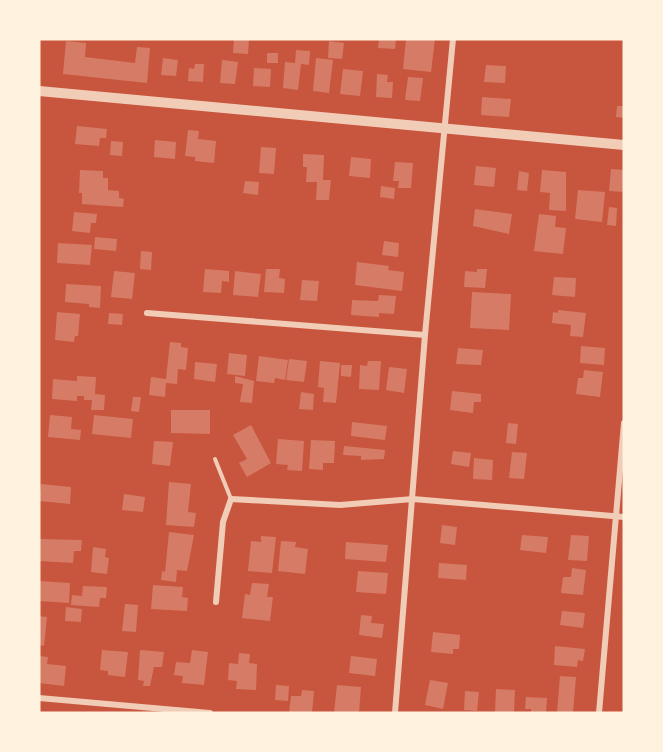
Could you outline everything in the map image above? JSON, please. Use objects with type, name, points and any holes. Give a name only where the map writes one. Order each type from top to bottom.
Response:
[{"type":"street","points":[[395,713],[414,499],[425,335],[453,39]]},
{"type":"street","points":[[39,91],[624,145]]},
{"type":"street","points":[[147,313],[425,335]]},
{"type":"street","points":[[599,713],[624,423]]},
{"type":"street","points":[[216,602],[223,522],[231,499],[340,505],[414,499],[624,517]]},
{"type":"street","points":[[39,698],[210,713]]},
{"type":"lane","points":[[215,459],[231,499]]},
{"type":"building","points":[[234,39],[249,39],[248,54],[233,53]]},
{"type":"building","points":[[379,39],[396,39],[395,49],[378,48]]},
{"type":"building","points":[[406,39],[435,39],[431,72],[403,69]]},
{"type":"building","points":[[66,41],[86,43],[85,57],[135,63],[137,47],[150,48],[147,83],[63,74]]},
{"type":"building","points":[[329,41],[344,43],[342,59],[328,58]]},
{"type":"building","points":[[296,50],[310,51],[309,65],[301,64],[298,90],[283,88],[285,62],[295,63]]},
{"type":"building","points":[[267,53],[278,53],[278,63],[267,63]]},
{"type":"building","points":[[163,58],[178,60],[176,76],[161,75]]},
{"type":"building","points":[[316,58],[333,60],[329,93],[313,91]]},
{"type":"building","points":[[222,60],[238,62],[235,84],[220,83]]},
{"type":"building","points":[[195,64],[204,64],[203,82],[188,81],[189,68],[194,69]]},
{"type":"building","points":[[486,65],[506,66],[505,83],[484,82]]},
{"type":"building","points":[[254,68],[271,69],[270,87],[253,86]]},
{"type":"building","points":[[343,69],[363,71],[360,96],[340,94]]},
{"type":"building","points":[[377,74],[388,75],[387,82],[393,82],[392,98],[376,97]]},
{"type":"building","points":[[408,77],[423,78],[420,101],[405,100]]},
{"type":"building","points":[[482,97],[511,99],[509,117],[481,115]]},
{"type":"building","points":[[617,106],[624,106],[624,118],[616,117]]},
{"type":"building","points":[[77,126],[107,129],[106,138],[100,138],[99,146],[75,144]]},
{"type":"building","points":[[188,130],[199,131],[198,139],[216,141],[214,163],[195,161],[195,157],[185,156]]},
{"type":"building","points":[[155,140],[176,142],[175,159],[154,157]]},
{"type":"building","points":[[111,141],[123,142],[122,156],[110,155]]},
{"type":"building","points":[[261,147],[276,148],[274,174],[259,173]]},
{"type":"building","points":[[303,154],[324,155],[323,180],[331,180],[329,200],[316,200],[317,182],[306,182],[307,167],[303,167]]},
{"type":"building","points":[[351,157],[371,159],[370,178],[349,176]]},
{"type":"building","points":[[395,162],[413,163],[411,188],[398,188],[399,181],[393,181]]},
{"type":"building","points":[[476,166],[496,168],[494,187],[474,185]]},
{"type":"building","points":[[611,169],[624,170],[624,192],[609,191]]},
{"type":"building","points":[[80,170],[103,171],[103,178],[108,178],[108,190],[119,191],[119,198],[124,199],[123,207],[82,204],[82,193],[79,193]]},
{"type":"building","points":[[542,170],[566,172],[566,211],[549,210],[550,193],[540,192]]},
{"type":"building","points":[[519,171],[529,173],[527,191],[517,190]]},
{"type":"building","points":[[245,181],[259,182],[258,195],[243,193]]},
{"type":"building","points":[[381,186],[395,188],[394,199],[380,197]]},
{"type":"building","points":[[578,190],[605,192],[602,222],[575,219]]},
{"type":"building","points":[[609,207],[617,208],[616,226],[607,225]]},
{"type":"building","points":[[475,209],[512,214],[509,234],[473,226]]},
{"type":"building","points":[[74,212],[97,214],[96,223],[91,223],[90,233],[72,231]]},
{"type":"building","points":[[539,214],[556,216],[555,227],[566,228],[563,254],[534,251]]},
{"type":"building","points":[[95,237],[117,239],[116,251],[94,249]]},
{"type":"building","points":[[384,241],[399,243],[398,257],[382,255]]},
{"type":"building","points":[[58,243],[92,245],[90,265],[57,263]]},
{"type":"building","points":[[141,251],[152,252],[151,270],[140,269]]},
{"type":"building","points":[[357,262],[389,266],[388,270],[404,272],[402,291],[355,285]]},
{"type":"building","points":[[205,269],[229,271],[229,282],[222,281],[221,293],[203,292]]},
{"type":"building","points":[[266,269],[280,269],[279,278],[285,279],[284,293],[264,292]]},
{"type":"building","points":[[477,269],[487,269],[485,288],[464,287],[465,271],[477,272]]},
{"type":"building","points":[[114,271],[135,273],[132,299],[111,297]]},
{"type":"building","points":[[235,271],[261,274],[258,297],[233,295]]},
{"type":"building","points":[[554,277],[576,278],[575,297],[552,295]]},
{"type":"building","points":[[302,280],[319,281],[317,301],[300,300]]},
{"type":"building","points":[[66,284],[101,286],[100,308],[89,307],[89,304],[65,302]]},
{"type":"building","points":[[472,292],[511,294],[509,330],[470,328]]},
{"type":"building","points":[[379,295],[396,296],[394,314],[379,313],[379,317],[351,315],[352,300],[378,301]]},
{"type":"building","points":[[558,310],[586,313],[583,337],[570,336],[571,325],[552,323],[553,312],[558,313]]},
{"type":"building","points":[[57,312],[80,314],[78,336],[75,336],[74,342],[55,340]]},
{"type":"building","points":[[109,313],[123,314],[122,325],[108,324]]},
{"type":"building","points":[[170,342],[181,343],[181,347],[188,348],[186,370],[178,369],[177,384],[166,383],[165,397],[149,395],[151,377],[166,379]]},
{"type":"building","points":[[581,346],[605,348],[604,365],[580,363]]},
{"type":"building","points":[[458,348],[483,350],[481,365],[456,364]]},
{"type":"building","points":[[229,353],[247,355],[245,376],[227,374]]},
{"type":"building","points":[[259,356],[288,360],[285,380],[275,378],[274,383],[256,381]]},
{"type":"building","points":[[289,359],[307,361],[304,382],[286,380]]},
{"type":"building","points":[[320,361],[340,363],[336,403],[323,402],[324,388],[318,387]]},
{"type":"building","points":[[368,361],[381,361],[379,390],[359,389],[360,365],[367,366]]},
{"type":"building","points":[[195,362],[217,364],[215,382],[194,379]]},
{"type":"building","points":[[341,365],[352,365],[351,377],[341,376]]},
{"type":"building","points":[[389,367],[407,369],[404,393],[386,390]]},
{"type":"building","points":[[584,370],[603,372],[600,397],[576,394],[578,378],[583,378]]},
{"type":"building","points":[[77,376],[96,377],[95,394],[105,395],[104,410],[91,410],[92,400],[84,400],[84,396],[77,396],[77,401],[52,399],[53,379],[77,381]]},
{"type":"building","points":[[235,376],[254,381],[252,403],[240,402],[243,384],[235,383]]},
{"type":"building","points":[[452,391],[481,394],[481,402],[474,402],[473,413],[450,410]]},
{"type":"building","points":[[301,392],[314,394],[313,410],[299,409]]},
{"type":"building","points":[[133,397],[141,397],[139,412],[131,411]]},
{"type":"building","points":[[171,410],[210,410],[210,434],[171,433]]},
{"type":"building","points":[[50,415],[72,417],[71,429],[81,430],[80,440],[48,437]]},
{"type":"building","points":[[94,415],[133,419],[131,438],[92,434]]},
{"type":"building","points":[[352,422],[387,426],[385,440],[351,436]]},
{"type":"building","points":[[508,423],[518,424],[516,444],[506,443]]},
{"type":"building","points":[[251,425],[271,463],[247,477],[239,463],[247,459],[233,435]]},
{"type":"building","points":[[278,439],[304,441],[302,471],[287,470],[288,465],[276,464]]},
{"type":"building","points":[[311,440],[335,441],[334,463],[323,463],[323,470],[309,469]]},
{"type":"building","points":[[154,441],[173,442],[170,466],[152,464]]},
{"type":"building","points":[[344,446],[385,450],[384,459],[361,460],[361,456],[343,455]]},
{"type":"building","points":[[453,451],[471,453],[469,467],[451,464]]},
{"type":"building","points":[[512,452],[527,453],[524,479],[509,478]]},
{"type":"building","points":[[474,458],[493,460],[492,480],[473,479]]},
{"type":"building","points":[[169,482],[191,484],[188,512],[196,513],[194,527],[166,525]]},
{"type":"building","points":[[41,484],[71,487],[70,504],[39,501]]},
{"type":"building","points":[[124,494],[145,497],[143,512],[122,510]]},
{"type":"building","points":[[442,525],[457,527],[455,545],[440,543]]},
{"type":"building","points":[[169,532],[194,535],[187,571],[177,570],[176,582],[161,580],[162,571],[165,572]]},
{"type":"building","points":[[522,535],[548,537],[546,553],[520,550]]},
{"type":"building","points":[[571,535],[589,536],[587,561],[568,560]]},
{"type":"building","points":[[261,536],[276,537],[272,573],[248,571],[251,541],[261,542]]},
{"type":"building","points":[[40,539],[82,540],[81,551],[74,551],[73,563],[39,561]]},
{"type":"building","points":[[281,541],[296,542],[295,547],[308,549],[305,574],[278,571]]},
{"type":"building","points":[[346,542],[388,545],[386,562],[345,559]]},
{"type":"building","points":[[93,547],[106,549],[105,557],[109,558],[107,574],[91,572]]},
{"type":"building","points":[[439,563],[467,565],[466,580],[438,578]]},
{"type":"building","points":[[572,568],[586,570],[583,595],[561,593],[563,577],[571,577]]},
{"type":"building","points":[[358,571],[388,573],[386,594],[356,592]]},
{"type":"building","points":[[39,581],[70,583],[69,603],[39,601]]},
{"type":"building","points":[[252,583],[269,584],[267,597],[273,597],[270,621],[242,618],[245,594],[250,595]]},
{"type":"building","points":[[153,585],[183,587],[182,597],[188,598],[187,611],[151,609]]},
{"type":"building","points":[[83,586],[107,587],[106,598],[100,598],[99,607],[71,605],[72,595],[82,596]]},
{"type":"building","points":[[125,604],[138,605],[136,632],[122,631]]},
{"type":"building","points":[[66,607],[82,609],[81,622],[65,621]]},
{"type":"building","points":[[562,611],[585,613],[583,628],[560,625]]},
{"type":"building","points":[[361,615],[372,616],[371,623],[384,624],[382,638],[359,635]]},
{"type":"building","points":[[39,616],[47,617],[44,646],[39,645]]},
{"type":"building","points":[[433,632],[460,635],[459,649],[453,649],[453,654],[431,652]]},
{"type":"building","points":[[555,646],[585,649],[583,661],[578,660],[577,667],[554,665]]},
{"type":"building","points":[[102,650],[128,652],[125,677],[108,675],[108,671],[100,670]]},
{"type":"building","points":[[140,650],[164,652],[162,667],[154,667],[150,686],[143,686],[144,681],[138,680]]},
{"type":"building","points":[[192,650],[208,652],[204,685],[182,683],[183,676],[174,675],[176,662],[190,663]]},
{"type":"building","points":[[239,653],[250,654],[249,663],[257,664],[256,690],[236,689],[237,681],[228,680],[229,663],[238,664]]},
{"type":"building","points":[[39,656],[48,657],[47,664],[66,666],[64,686],[39,683]]},
{"type":"building","points":[[351,656],[377,659],[375,676],[349,673]]},
{"type":"building","points":[[560,676],[576,677],[573,713],[557,713]]},
{"type":"building","points":[[430,680],[448,683],[443,709],[425,705]]},
{"type":"building","points":[[276,685],[289,686],[288,701],[275,700]]},
{"type":"building","points":[[337,685],[361,687],[359,713],[334,713]]},
{"type":"building","points":[[496,689],[515,690],[514,713],[495,713]]},
{"type":"building","points":[[302,690],[314,691],[312,713],[289,713],[291,696],[301,696]]},
{"type":"building","points":[[465,691],[479,692],[477,711],[464,710]]},
{"type":"building","points":[[526,697],[547,698],[546,713],[531,713],[531,709],[525,709]]}]
